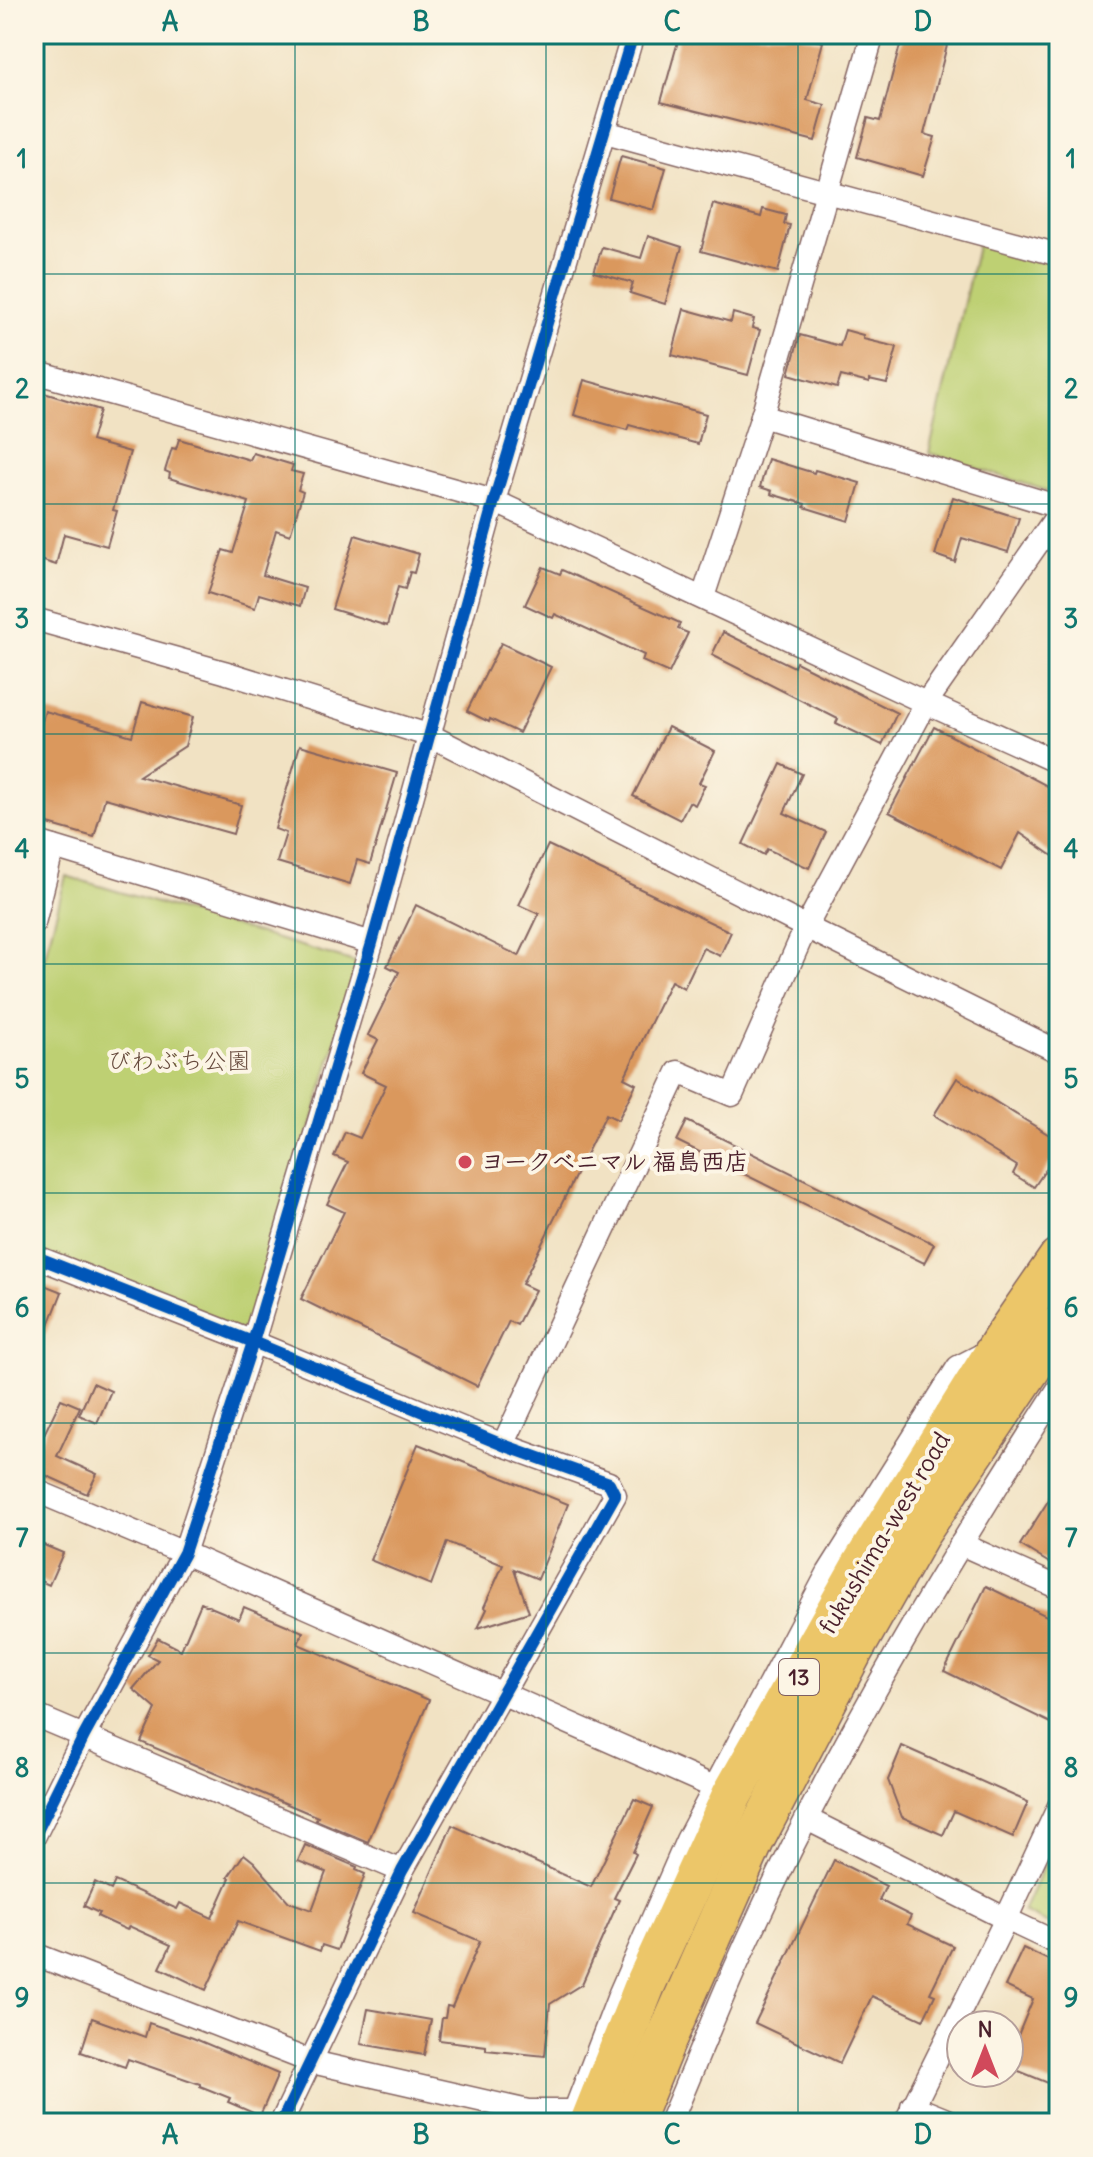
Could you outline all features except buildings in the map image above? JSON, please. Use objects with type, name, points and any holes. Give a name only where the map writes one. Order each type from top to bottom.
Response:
[{"type":"highway","name":"fukushima-west road","points":[[578,2119],[645,1985],[732,1795],[863,1563],[997,1348],[1059,1258]]},
{"type":"highway","name":"fukushima-west road","points":[[632,2123],[754,1840],[851,1654],[919,1534],[1059,1326]]},
{"type":"street","points":[[34,1837],[84,1736],[184,1553],[253,1342],[372,943],[494,501],[633,34]]},
{"type":"street","points":[[703,597],[762,416],[873,34]]},
{"type":"street","points":[[605,132],[1059,255]]},
{"type":"street","points":[[34,372],[494,501],[1059,763]]},
{"type":"street","points":[[503,1445],[678,1072],[732,1095],[806,927],[926,703],[1059,510],[762,416]]},
{"type":"street","points":[[34,619],[224,672],[431,736],[1059,1052]]},
{"type":"street","points":[[34,923],[44,844],[372,943]]},
{"type":"street","points":[[34,1256],[503,1445],[609,1483],[615,1495],[402,1871],[281,2123]]},
{"type":"street","points":[[34,1954],[312,2062],[528,2111],[578,2119],[626,1979],[687,1840],[828,1573],[958,1367],[997,1348]]},
{"type":"street","points":[[670,2123],[750,1933],[886,1669],[1059,1388]]},
{"type":"street","points":[[34,1490],[714,1787]]},
{"type":"street","points":[[961,1544],[1059,1588]]},
{"type":"street","points":[[34,1715],[402,1871]]},
{"type":"street","points":[[954,2123],[908,2115],[1059,1806]]},
{"type":"street","points":[[807,1819],[1059,1944]]},
{"type":"green space","points":[[978,242],[1059,265],[1057,494],[929,453]]},
{"type":"green space","name":"びわぶち公園","points":[[66,876],[358,963],[250,1338],[34,1254],[34,998]]},
{"type":"green space","points":[[1059,1831],[1059,1929],[1023,1912]]},
{"type":"cycle path","points":[[34,1837],[84,1736],[184,1553],[253,1342],[372,943],[494,501],[633,34]]},
{"type":"cycle path","points":[[34,1256],[503,1445],[609,1483],[615,1495],[402,1871],[281,2123]]},
{"type":"place","name":"ヨークベニマル 福島西店","points":[[465,1162]]}]
